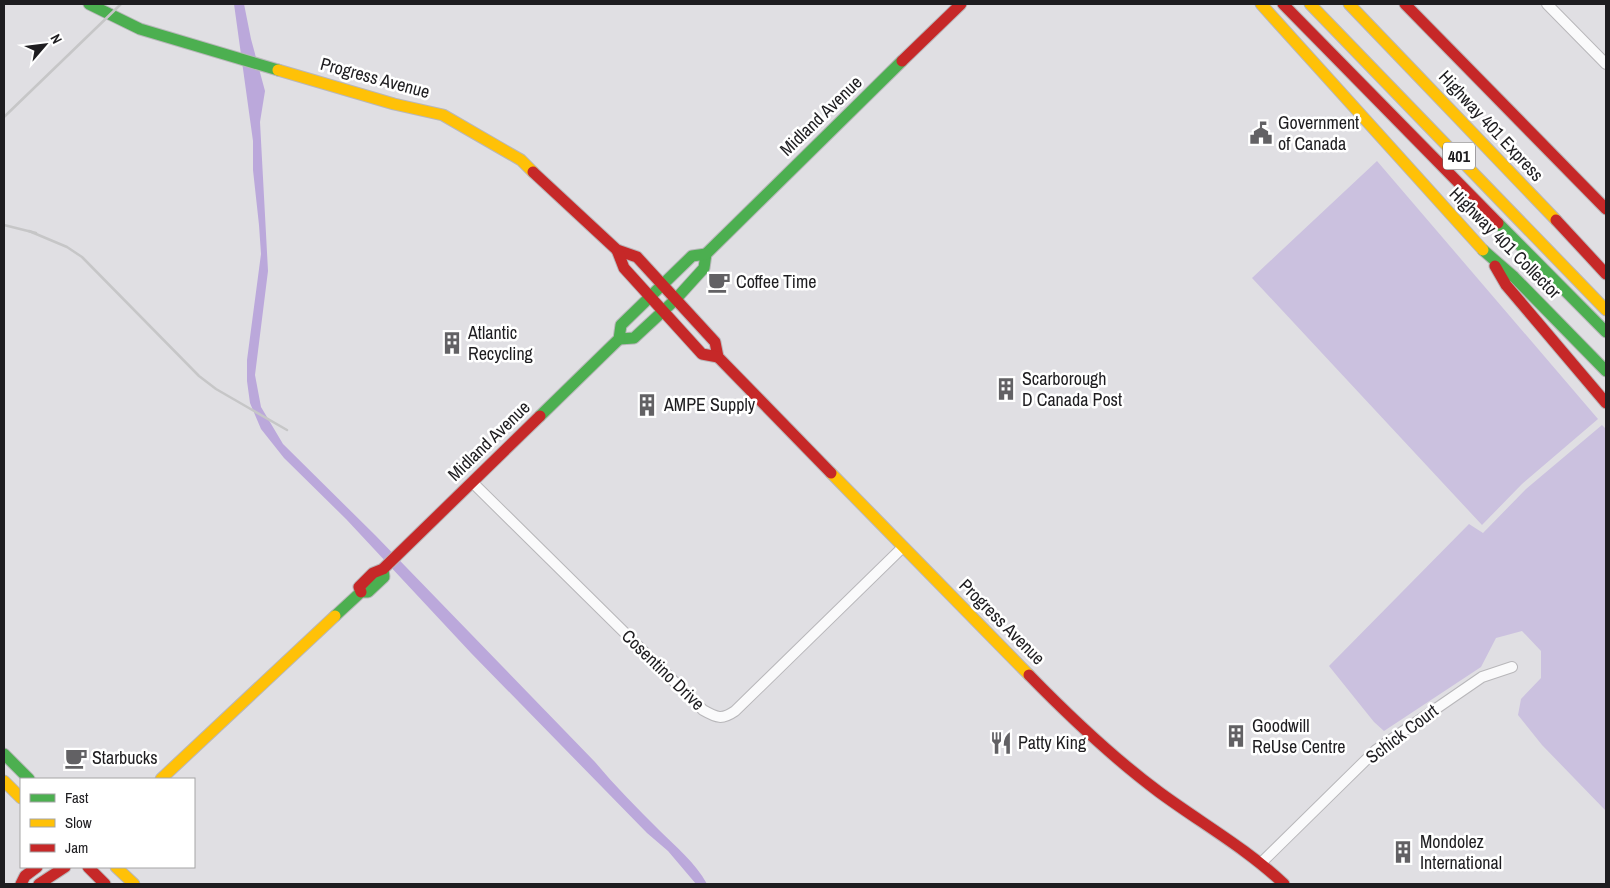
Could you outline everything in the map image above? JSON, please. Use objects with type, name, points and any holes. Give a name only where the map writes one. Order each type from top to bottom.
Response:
[{"type":"main road","name":"Progress Avenue","points":[[89,4],[140,29],[394,104],[443,115],[521,160],[617,250],[637,257],[715,342],[718,356],[1058,706],[1119,760],[1175,803],[1262,862],[1284,884]]},
{"type":"main road","name":"Midland Avenue","points":[[163,778],[361,592],[359,587],[361,584],[377,570],[383,569],[619,339],[621,325],[692,256],[706,254],[961,4]]},
{"type":"main road","name":"Highway 401 Collector","points":[[1261,4],[1491,259],[1514,277],[1606,371]]},
{"type":"main road","points":[[1283,4],[1606,332]]},
{"type":"main road","name":"401","points":[[1310,4],[1606,310]]},
{"type":"main road","name":"Highway 401 Express","points":[[1348,4],[1401,56],[1606,274]]},
{"type":"main road","points":[[1405,4],[1606,208]]},
{"type":"main road","points":[[1472,70],[1606,221]]},
{"type":"main road","name":"Progress Avenue","points":[[617,250],[624,268],[702,354],[718,356]]},
{"type":"main road","name":"Midland Avenue","points":[[619,339],[634,338],[675,300],[704,268],[706,254]]},
{"type":"main road","points":[[1491,259],[1506,286],[1606,404]]},
{"type":"main road","points":[[4,754],[28,778]]},
{"type":"main road","points":[[4,781],[20,797]]},
{"type":"main road","points":[[22,884],[25,876],[36,868]]},
{"type":"main road","points":[[39,884],[63,868]]},
{"type":"main road","points":[[89,868],[105,884]]},
{"type":"main road","points":[[117,868],[134,884]]},
{"type":"street","points":[[1546,4],[1606,64]]},
{"type":"street","name":"Cosentino Drive","points":[[472,482],[703,710],[717,718],[724,718],[735,711],[903,547]]},
{"type":"street","name":"Schick Court","points":[[1262,862],[1376,750],[1482,676],[1512,667]]},
{"type":"shaded area","points":[[234,4],[244,4],[265,91],[260,122],[268,271],[255,375],[261,407],[283,444],[375,535],[595,762],[634,805],[685,855],[707,884],[696,884],[668,851],[647,833],[471,653],[346,519],[284,458],[261,429],[250,403],[247,360],[261,254],[253,170],[253,141]]},
{"type":"shaded area","points":[[1377,161],[1598,419],[1522,484],[1482,525],[1252,278]]},
{"type":"shaded area","points":[[1602,425],[1606,429],[1606,811],[1542,745],[1518,715],[1521,699],[1541,678],[1541,651],[1522,631],[1496,638],[1481,667],[1384,731],[1374,722],[1329,666],[1469,524],[1483,533],[1526,489]]},
{"type":"railway","points":[[4,117],[121,4]]},
{"type":"railway","points":[[4,225],[36,233]]},
{"type":"railway","points":[[29,231],[67,247],[82,257],[199,376],[216,389],[287,430]]},
{"type":"traffic: fast","points":[[89,4],[140,29],[278,70]]},
{"type":"traffic: fast","points":[[619,339],[634,338],[675,300],[704,268],[706,254],[902,61]]},
{"type":"traffic: fast","points":[[1498,223],[1606,332]]},
{"type":"traffic: fast","points":[[1483,250],[1514,277],[1606,371]]},
{"type":"traffic: fast","points":[[540,416],[619,339],[621,325],[692,256],[706,254]]},
{"type":"traffic: fast","points":[[335,616],[361,592],[368,592],[384,577],[383,569]]},
{"type":"traffic: fast","points":[[4,754],[28,778]]},
{"type":"traffic: slow","points":[[1261,4],[1483,250]]},
{"type":"traffic: slow","points":[[1310,4],[1606,310]]},
{"type":"traffic: slow","points":[[1349,4],[1556,220]]},
{"type":"traffic: slow","points":[[278,70],[394,104],[443,115],[521,160],[533,172]]},
{"type":"traffic: slow","points":[[831,473],[1029,675]]},
{"type":"traffic: slow","points":[[162,778],[335,616]]},
{"type":"traffic: slow","points":[[4,781],[20,797]]},
{"type":"traffic: slow","points":[[117,868],[134,884]]},
{"type":"traffic: jam","points":[[902,61],[961,4]]},
{"type":"traffic: jam","points":[[1283,4],[1498,223]]},
{"type":"traffic: jam","points":[[1405,4],[1606,209]]},
{"type":"traffic: jam","points":[[533,172],[617,250],[637,257],[715,342],[718,357],[831,473]]},
{"type":"traffic: jam","points":[[1556,220],[1606,274]]},
{"type":"traffic: jam","points":[[617,250],[624,268],[702,354],[718,357]]},
{"type":"traffic: jam","points":[[1495,266],[1506,285],[1606,403]]},
{"type":"traffic: jam","points":[[361,592],[359,587],[373,573],[383,569],[540,416]]},
{"type":"traffic: jam","points":[[1029,675],[1125,765],[1159,792],[1254,859],[1284,884]]},
{"type":"traffic: jam","points":[[21,884],[25,876],[36,868]]},
{"type":"traffic: jam","points":[[39,884],[63,868]]},
{"type":"traffic: jam","points":[[89,868],[105,884]]},
{"type":"place","name":"Government of Canada","points":[[1261,133]]},
{"type":"place","name":"Coffee Time","points":[[719,282]]},
{"type":"place","name":"Atlantic Recycling","points":[[452,343]]},
{"type":"place","name":"Scarborough D Canada Post","points":[[1006,389]]},
{"type":"place","name":"AMPE Supply","points":[[647,405]]},
{"type":"place","name":"Goodwill ReUse Centre","points":[[1236,736]]},
{"type":"place","name":"Patty King","points":[[1001,743]]},
{"type":"place","name":"Starbucks","points":[[76,758]]},
{"type":"place","name":"Mondolez International","points":[[1403,852]]}]
